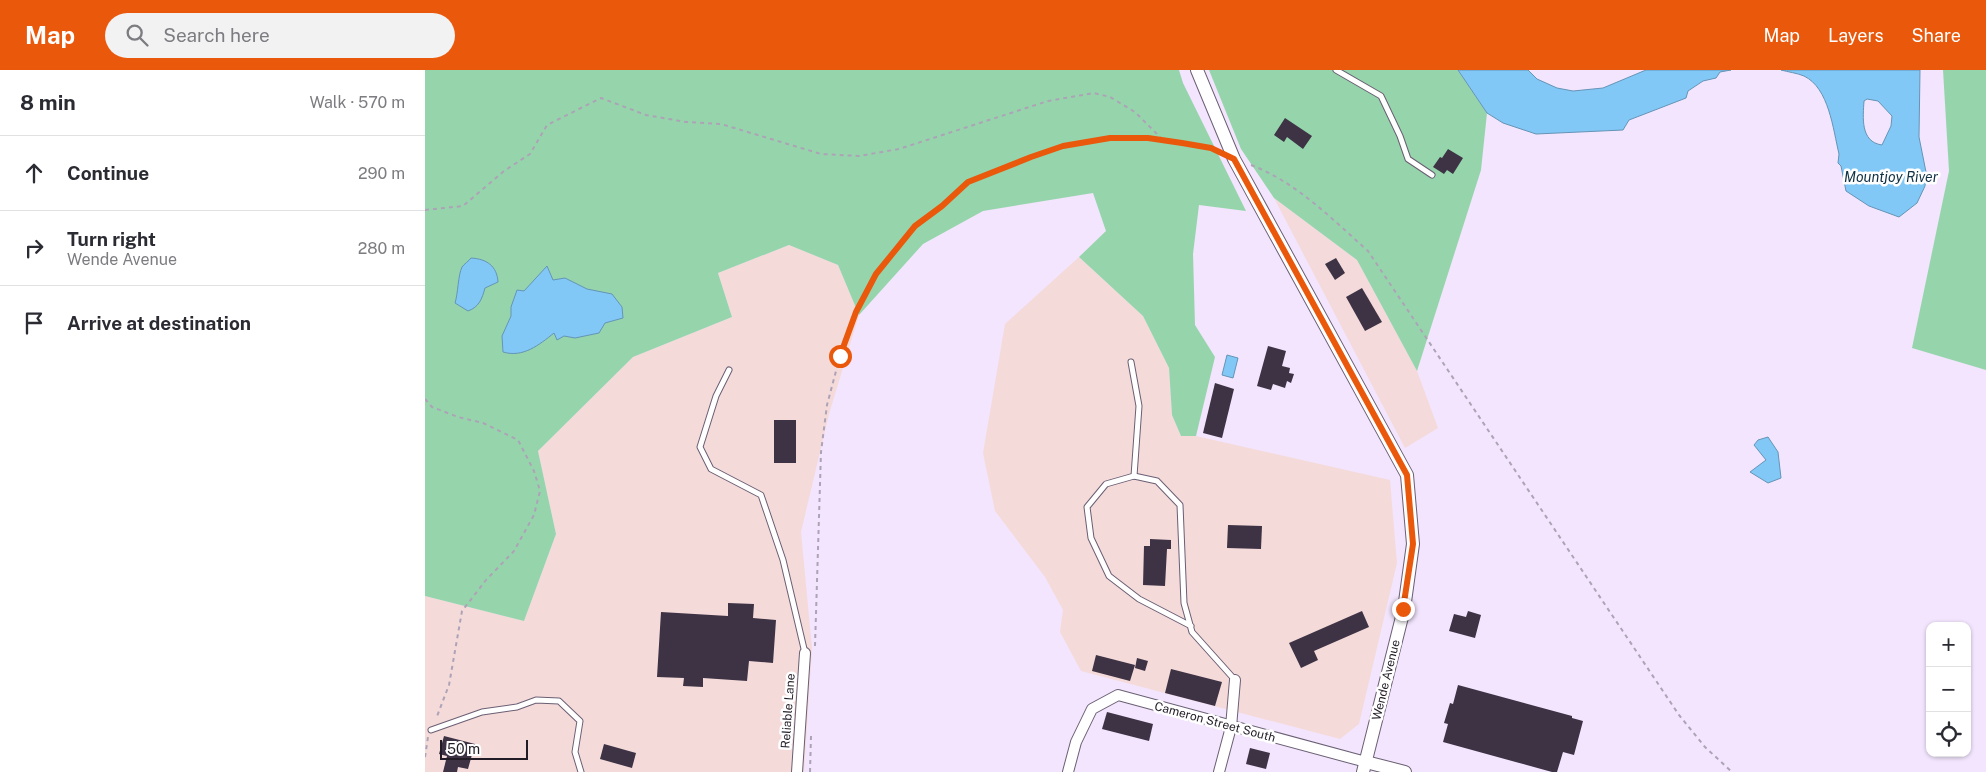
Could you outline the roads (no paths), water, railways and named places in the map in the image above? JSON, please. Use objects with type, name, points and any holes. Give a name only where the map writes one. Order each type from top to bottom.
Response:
[{"type":"street","name":"Wende Avenue","points":[[1197,70],[1234,159],[1407,475],[1413,544],[1403,609],[1365,767]]},
{"type":"street","name":"Reliable Lane","points":[[797,772],[810,652]]},
{"type":"street","points":[[1219,772],[1231,727],[1235,680]]},
{"type":"street","name":"Cameron Street South","points":[[1068,772],[1076,742],[1092,709],[1118,695],[1365,767],[1405,772]]},
{"type":"lane","points":[[1336,70],[1381,96],[1400,136],[1408,159],[1432,175]]},
{"type":"lane","points":[[1131,362],[1139,406],[1134,476]]},
{"type":"lane","points":[[729,370],[716,396],[700,447],[711,469],[761,495],[783,560],[810,652]]},
{"type":"lane","points":[[1191,626],[1139,599],[1109,576],[1091,538],[1087,507],[1106,484],[1134,476],[1157,481],[1181,505],[1184,603],[1191,626],[1192,632],[1235,680]]},
{"type":"lane","points":[[431,730],[481,712],[517,707],[536,700],[559,702],[580,721],[575,752],[581,772]]},
{"type":"water","points":[[1458,70],[1528,70],[1537,79],[1557,88],[1573,91],[1603,88],[1646,70],[1731,70],[1720,72],[1716,78],[1703,81],[1688,91],[1686,98],[1629,120],[1623,130],[1536,134],[1503,123],[1487,113]]},
{"type":"water","name":"Mountjoy River","points":[[1781,70],[1920,70],[1919,137],[1926,172],[1925,186],[1917,203],[1899,217],[1869,206],[1846,191],[1841,166],[1838,163],[1839,154],[1832,121],[1824,99],[1819,90],[1804,76]],"holes":[[[1867,99],[1878,101],[1892,116],[1891,126],[1882,145],[1875,143],[1866,134],[1863,121],[1864,101]]]},
{"type":"water","points":[[471,258],[490,264],[496,272],[498,282],[485,288],[479,302],[468,311],[455,303],[461,270]]},
{"type":"water","points":[[547,266],[553,280],[565,278],[587,289],[612,294],[622,307],[623,318],[605,323],[599,333],[575,338],[564,336],[557,340],[554,333],[537,346],[524,352],[503,352],[502,336],[511,316],[511,307],[517,290],[524,291]]},
{"type":"water","points":[[1227,355],[1238,358],[1233,378],[1222,375]]},
{"type":"water","points":[[1768,437],[1778,452],[1781,478],[1768,483],[1750,472],[1766,460],[1754,445],[1758,440]]}]
